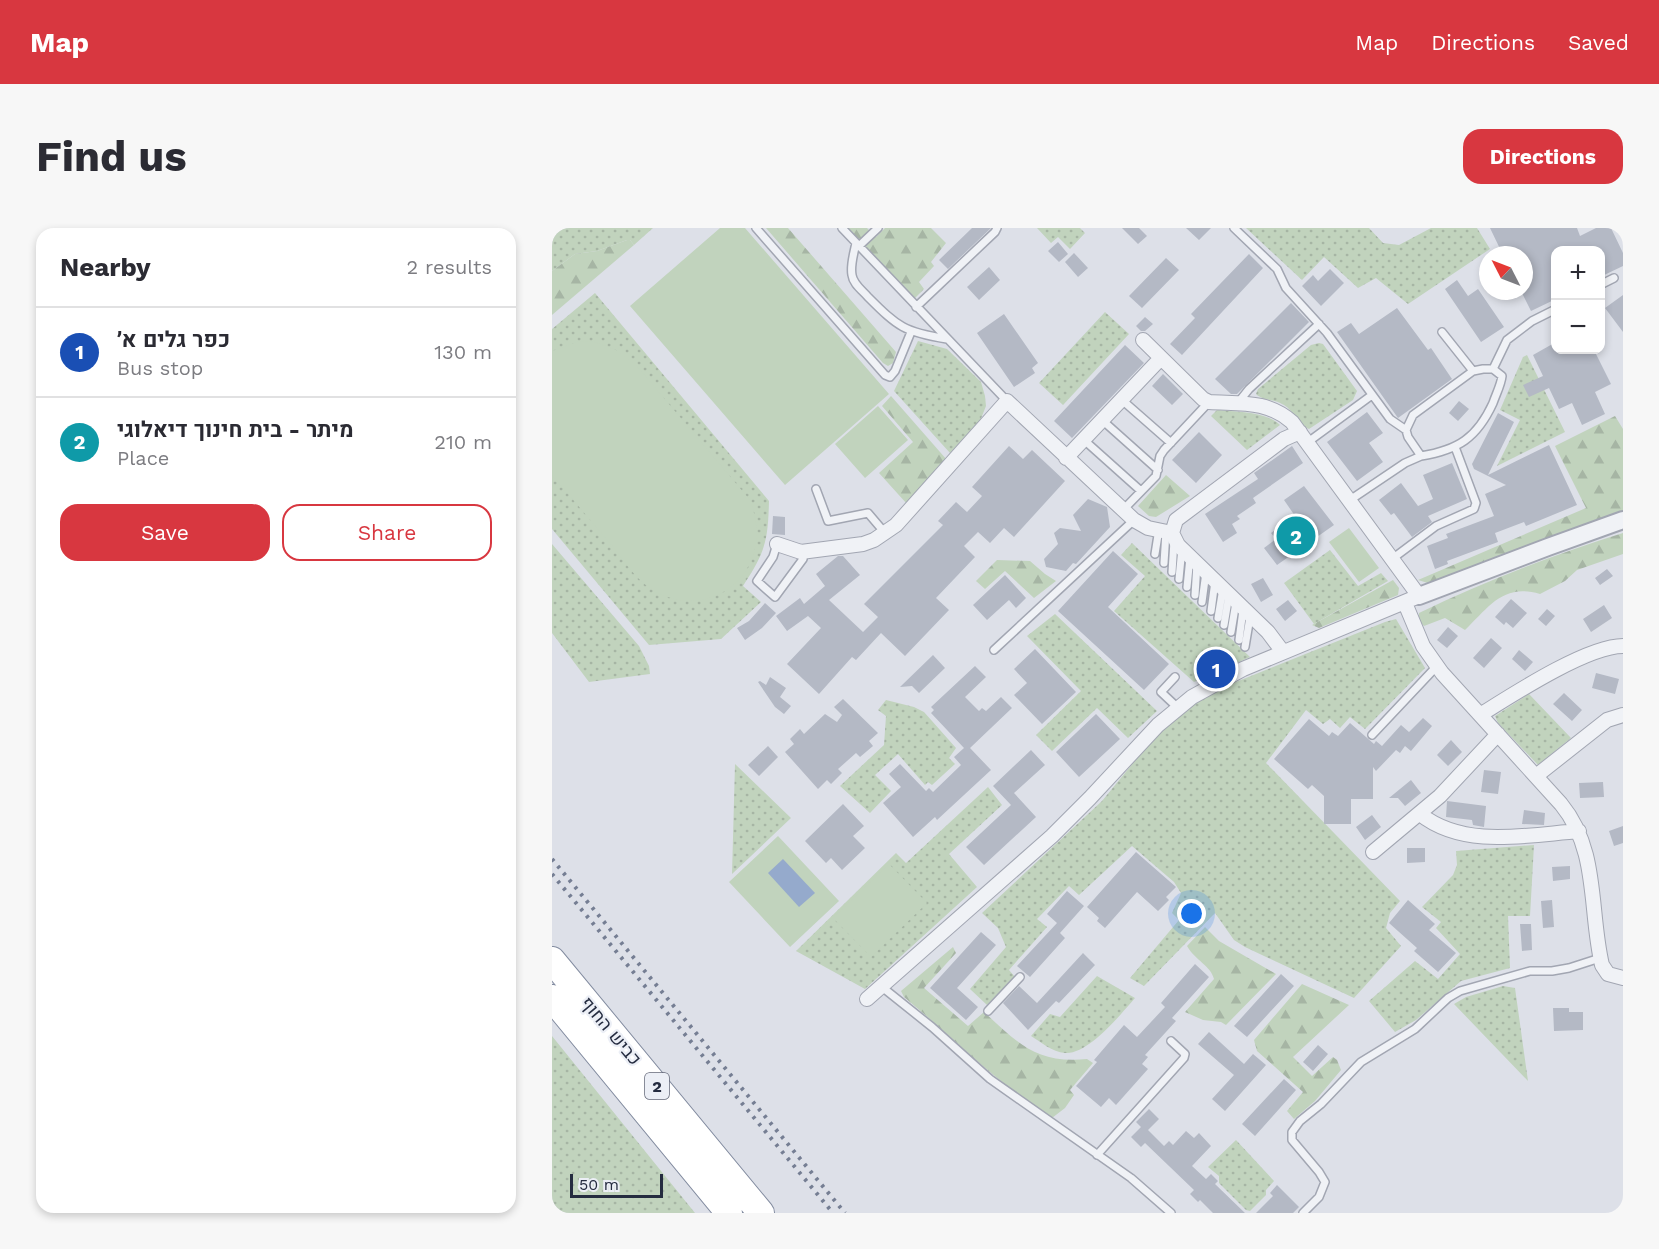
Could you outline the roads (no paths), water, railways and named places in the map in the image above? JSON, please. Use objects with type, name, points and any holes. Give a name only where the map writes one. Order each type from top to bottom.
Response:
[{"type":"highway","name":"כביש החוף","points":[[552,960],[761,1213]]},
{"type":"highway","name":"כביש החוף","points":[[552,998],[729,1213]]},
{"type":"street","points":[[1143,340],[1203,399],[1209,402],[1268,406],[1292,422],[1304,437],[1392,559],[1412,600],[1423,646],[1437,666],[1570,815],[1579,831],[1587,856],[1600,958],[1608,974],[1623,978]]},
{"type":"street","points":[[1066,458],[1161,358]]},
{"type":"street","points":[[777,544],[804,551],[863,544],[874,540],[896,525],[1007,401],[1134,520],[1201,565],[1283,652]]},
{"type":"street","points":[[1201,565],[1284,439],[1291,434],[1304,437]]},
{"type":"street","points":[[867,999],[1067,822],[1148,735],[1178,708],[1223,678],[1412,600],[1623,520]]},
{"type":"street","points":[[1480,715],[1554,672],[1602,650],[1623,646]]},
{"type":"street","points":[[1536,776],[1607,720],[1623,715]]},
{"type":"street","points":[[1373,852],[1420,814],[1460,776],[1498,734]]},
{"type":"street","points":[[1420,814],[1432,824],[1456,833],[1508,836],[1579,831]]},
{"type":"lane","points":[[756,228],[885,375],[890,377],[895,371],[911,332]]},
{"type":"lane","points":[[842,228],[1007,401]]},
{"type":"lane","points":[[878,228],[857,245],[851,274],[854,283],[893,322],[911,332],[947,339]]},
{"type":"lane","points":[[916,307],[997,228]]},
{"type":"lane","points":[[1234,228],[1277,269],[1286,288],[1319,324],[1390,419],[1406,430],[1420,456]]},
{"type":"lane","points":[[1605,282],[1614,278]]},
{"type":"lane","points":[[1493,369],[1507,340],[1532,321],[1551,312]]},
{"type":"lane","points":[[1237,404],[1249,389],[1319,324]]},
{"type":"lane","points":[[1442,332],[1473,371]]},
{"type":"lane","points":[[1350,500],[1405,463],[1463,443],[1476,431],[1488,414],[1502,376],[1493,369],[1473,371],[1413,415],[1406,430]]},
{"type":"lane","points":[[1304,437],[1372,395]]},
{"type":"lane","points":[[1122,400],[1171,443]]},
{"type":"lane","points":[[1123,510],[1155,476],[1160,456],[1209,402]]},
{"type":"lane","points":[[1102,420],[1158,470]]},
{"type":"lane","points":[[1084,440],[1141,491]]},
{"type":"lane","points":[[1392,559],[1436,526],[1474,509],[1476,503],[1455,447]]},
{"type":"lane","points":[[816,489],[828,521],[868,513],[885,533]]},
{"type":"lane","points":[[994,650],[1134,520]]},
{"type":"lane","points":[[1155,554],[1158,535],[1201,565],[1245,647]]},
{"type":"lane","points":[[777,544],[773,557],[758,581],[775,597],[803,559],[804,551]]},
{"type":"lane","points":[[1164,563],[1201,565]]},
{"type":"lane","points":[[1172,572],[1201,565]]},
{"type":"lane","points":[[1179,579],[1201,565]]},
{"type":"lane","points":[[1187,587],[1201,565]]},
{"type":"lane","points":[[1195,595],[1201,565]]},
{"type":"lane","points":[[1201,565],[1202,602]]},
{"type":"lane","points":[[1201,565],[1211,611]]},
{"type":"lane","points":[[1201,565],[1218,618]]},
{"type":"lane","points":[[1201,565],[1224,625]]},
{"type":"lane","points":[[1201,565],[1231,632]]},
{"type":"lane","points":[[1201,565],[1239,640]]},
{"type":"lane","points":[[1372,735],[1437,666]]},
{"type":"lane","points":[[1175,677],[1161,692],[1178,708]]},
{"type":"lane","points":[[1303,1213],[1319,1197],[1325,1182],[1292,1140],[1292,1132],[1300,1121],[1321,1104],[1361,1062],[1415,1029],[1448,998],[1460,991],[1530,970],[1552,971],[1600,958]]},
{"type":"lane","points":[[988,1011],[1020,977]]},
{"type":"lane","points":[[882,987],[932,1026],[990,1079],[1131,1178],[1171,1213]]},
{"type":"lane","points":[[1097,1155],[1185,1059],[1185,1054],[1171,1041]]},
{"type":"water","points":[[783,859],[815,893],[799,907],[768,873]]},
{"type":"waterway","points":[[552,231],[556,228]]},
{"type":"railway","points":[[552,859],[845,1213]]},
{"type":"railway","points":[[552,874],[833,1213]]},
{"type":"place","name":"מיתר - בית חינוך דיאלוגי","points":[[1296,536]]},
{"type":"place","name":"כפר גלים א׳","points":[[1216,669]]}]
